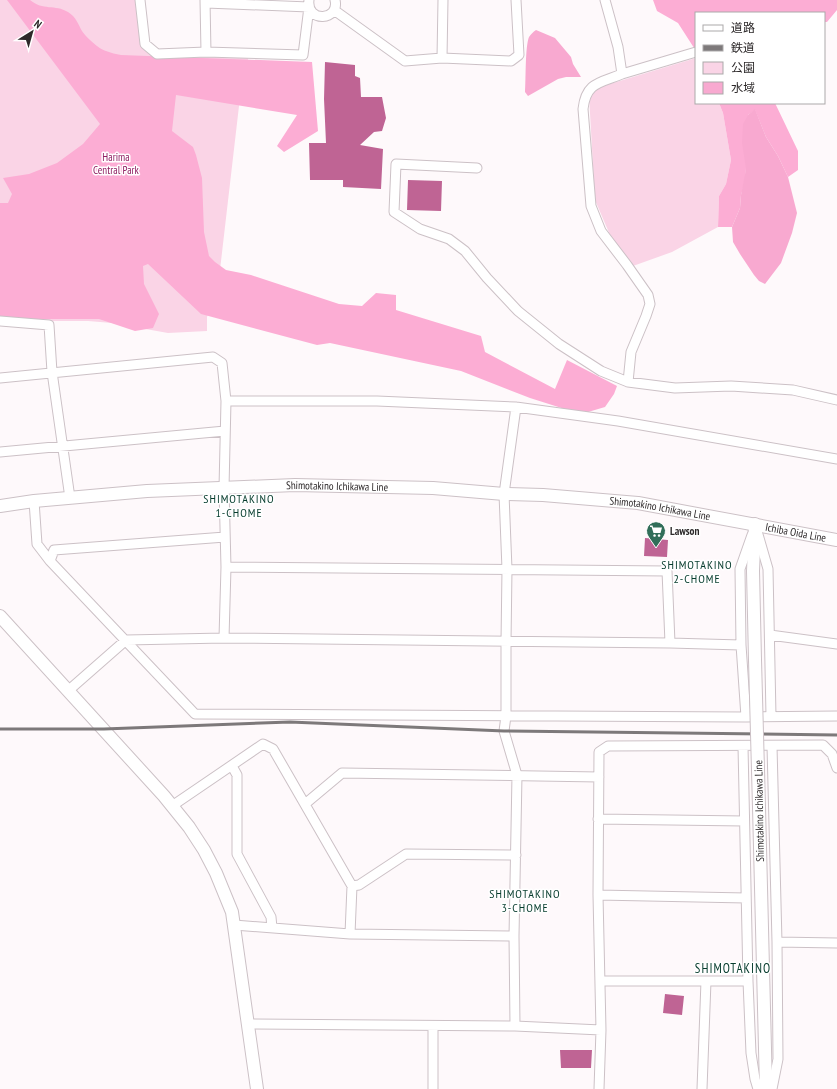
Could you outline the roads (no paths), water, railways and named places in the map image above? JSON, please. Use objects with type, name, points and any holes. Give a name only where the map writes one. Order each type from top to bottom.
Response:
[{"type":"main road","name":"Shimotakino Ichikawa Line","points":[[0,506],[34,501],[147,490],[295,485],[433,488],[638,503],[755,524],[753,571],[766,1089]]},
{"type":"main road","name":"Ichiba Oida Line","points":[[755,524],[837,540]]},
{"type":"main road","points":[[0,616],[69,690],[172,806],[189,827],[216,873],[232,912],[257,1089]]},
{"type":"street","points":[[140,0],[145,44],[157,54],[206,52],[303,55],[309,3]]},
{"type":"street","points":[[309,3],[316,15],[321,17],[331,14],[334,10],[336,0]]},
{"type":"street","points":[[442,0],[442,58]]},
{"type":"street","points":[[334,10],[405,61],[442,58],[511,61],[519,55],[516,0]]},
{"type":"street","points":[[605,0],[618,47],[622,74]]},
{"type":"street","points":[[206,52],[206,2],[309,3]]},
{"type":"street","points":[[628,382],[631,352],[650,304],[648,295],[627,264],[601,231],[591,206],[583,109],[584,98],[592,86],[622,74],[695,52]]},
{"type":"street","points":[[477,168],[396,164],[394,212],[420,229],[449,239],[465,251],[487,278],[518,311],[559,344],[601,372],[628,382],[675,388],[731,386],[793,390],[837,400]]},
{"type":"street","points":[[0,321],[49,325],[52,372],[70,498]]},
{"type":"street","points":[[0,378],[213,357],[222,363],[226,402],[224,488],[226,567],[224,638]]},
{"type":"street","points":[[226,402],[376,401],[516,407],[618,421],[837,459]]},
{"type":"street","points":[[515,1026],[514,936],[517,775],[504,731],[506,716],[507,569],[504,494],[516,407]]},
{"type":"street","points":[[0,452],[225,431]]},
{"type":"street","points":[[34,501],[37,544],[50,561],[195,714],[746,717],[837,716]]},
{"type":"street","points":[[755,524],[768,569],[771,716]]},
{"type":"street","points":[[746,717],[741,646],[740,569],[755,524]]},
{"type":"street","points":[[50,561],[54,550],[225,537]]},
{"type":"street","points":[[226,567],[667,571],[670,643]]},
{"type":"street","points":[[770,635],[837,644]]},
{"type":"street","points":[[69,690],[126,640],[224,638],[670,643],[741,646]]},
{"type":"street","points":[[172,806],[264,744],[273,749],[352,886],[350,934]]},
{"type":"street","points":[[599,1089],[601,1030],[598,896],[599,752],[608,746],[823,745],[832,754],[837,768]]},
{"type":"street","points":[[743,746],[751,1053],[758,1089]]},
{"type":"street","points":[[772,746],[777,942],[778,1059],[772,1089]]},
{"type":"street","points":[[232,766],[237,775],[237,854],[271,917],[272,928]]},
{"type":"street","points":[[305,804],[342,773],[599,777]]},
{"type":"street","points":[[598,819],[744,821]]},
{"type":"street","points":[[352,886],[360,885],[406,854],[516,855]]},
{"type":"street","points":[[598,896],[746,898]]},
{"type":"street","points":[[234,925],[350,934],[514,936]]},
{"type":"street","points":[[777,942],[837,943]]},
{"type":"street","points":[[600,981],[748,981]]},
{"type":"street","points":[[702,1089],[706,981]]},
{"type":"street","points":[[248,1024],[515,1026],[601,1030]]},
{"type":"street","points":[[433,1026],[433,1089]]},
{"type":"water","points":[[536,30],[555,38],[571,57],[573,64],[581,77],[566,77],[558,79],[528,96],[525,92],[527,48],[529,37]]},
{"type":"water","points":[[755,109],[766,137],[778,156],[788,177],[797,213],[792,233],[781,263],[765,284],[759,281],[754,275],[733,242],[732,227],[740,208],[746,169],[742,143],[743,124],[748,115]]},
{"type":"railway","points":[[0,729],[104,729],[290,722],[504,731],[837,735]]},
{"type":"place","name":"Lawson","points":[[656,548]]},
{"type":"district","name":"SHIMOTAKINO 1-CHOME","points":[[239,505]]},
{"type":"district","name":"SHIMOTAKINO 2-CHOME","points":[[697,571]]},
{"type":"district","name":"SHIMOTAKINO 3-CHOME","points":[[525,900]]},
{"type":"district","name":"SHIMOTAKINO","points":[[733,968]]},
{"type":"park label","name":"Harima Central Park","points":[[116,163]]}]
